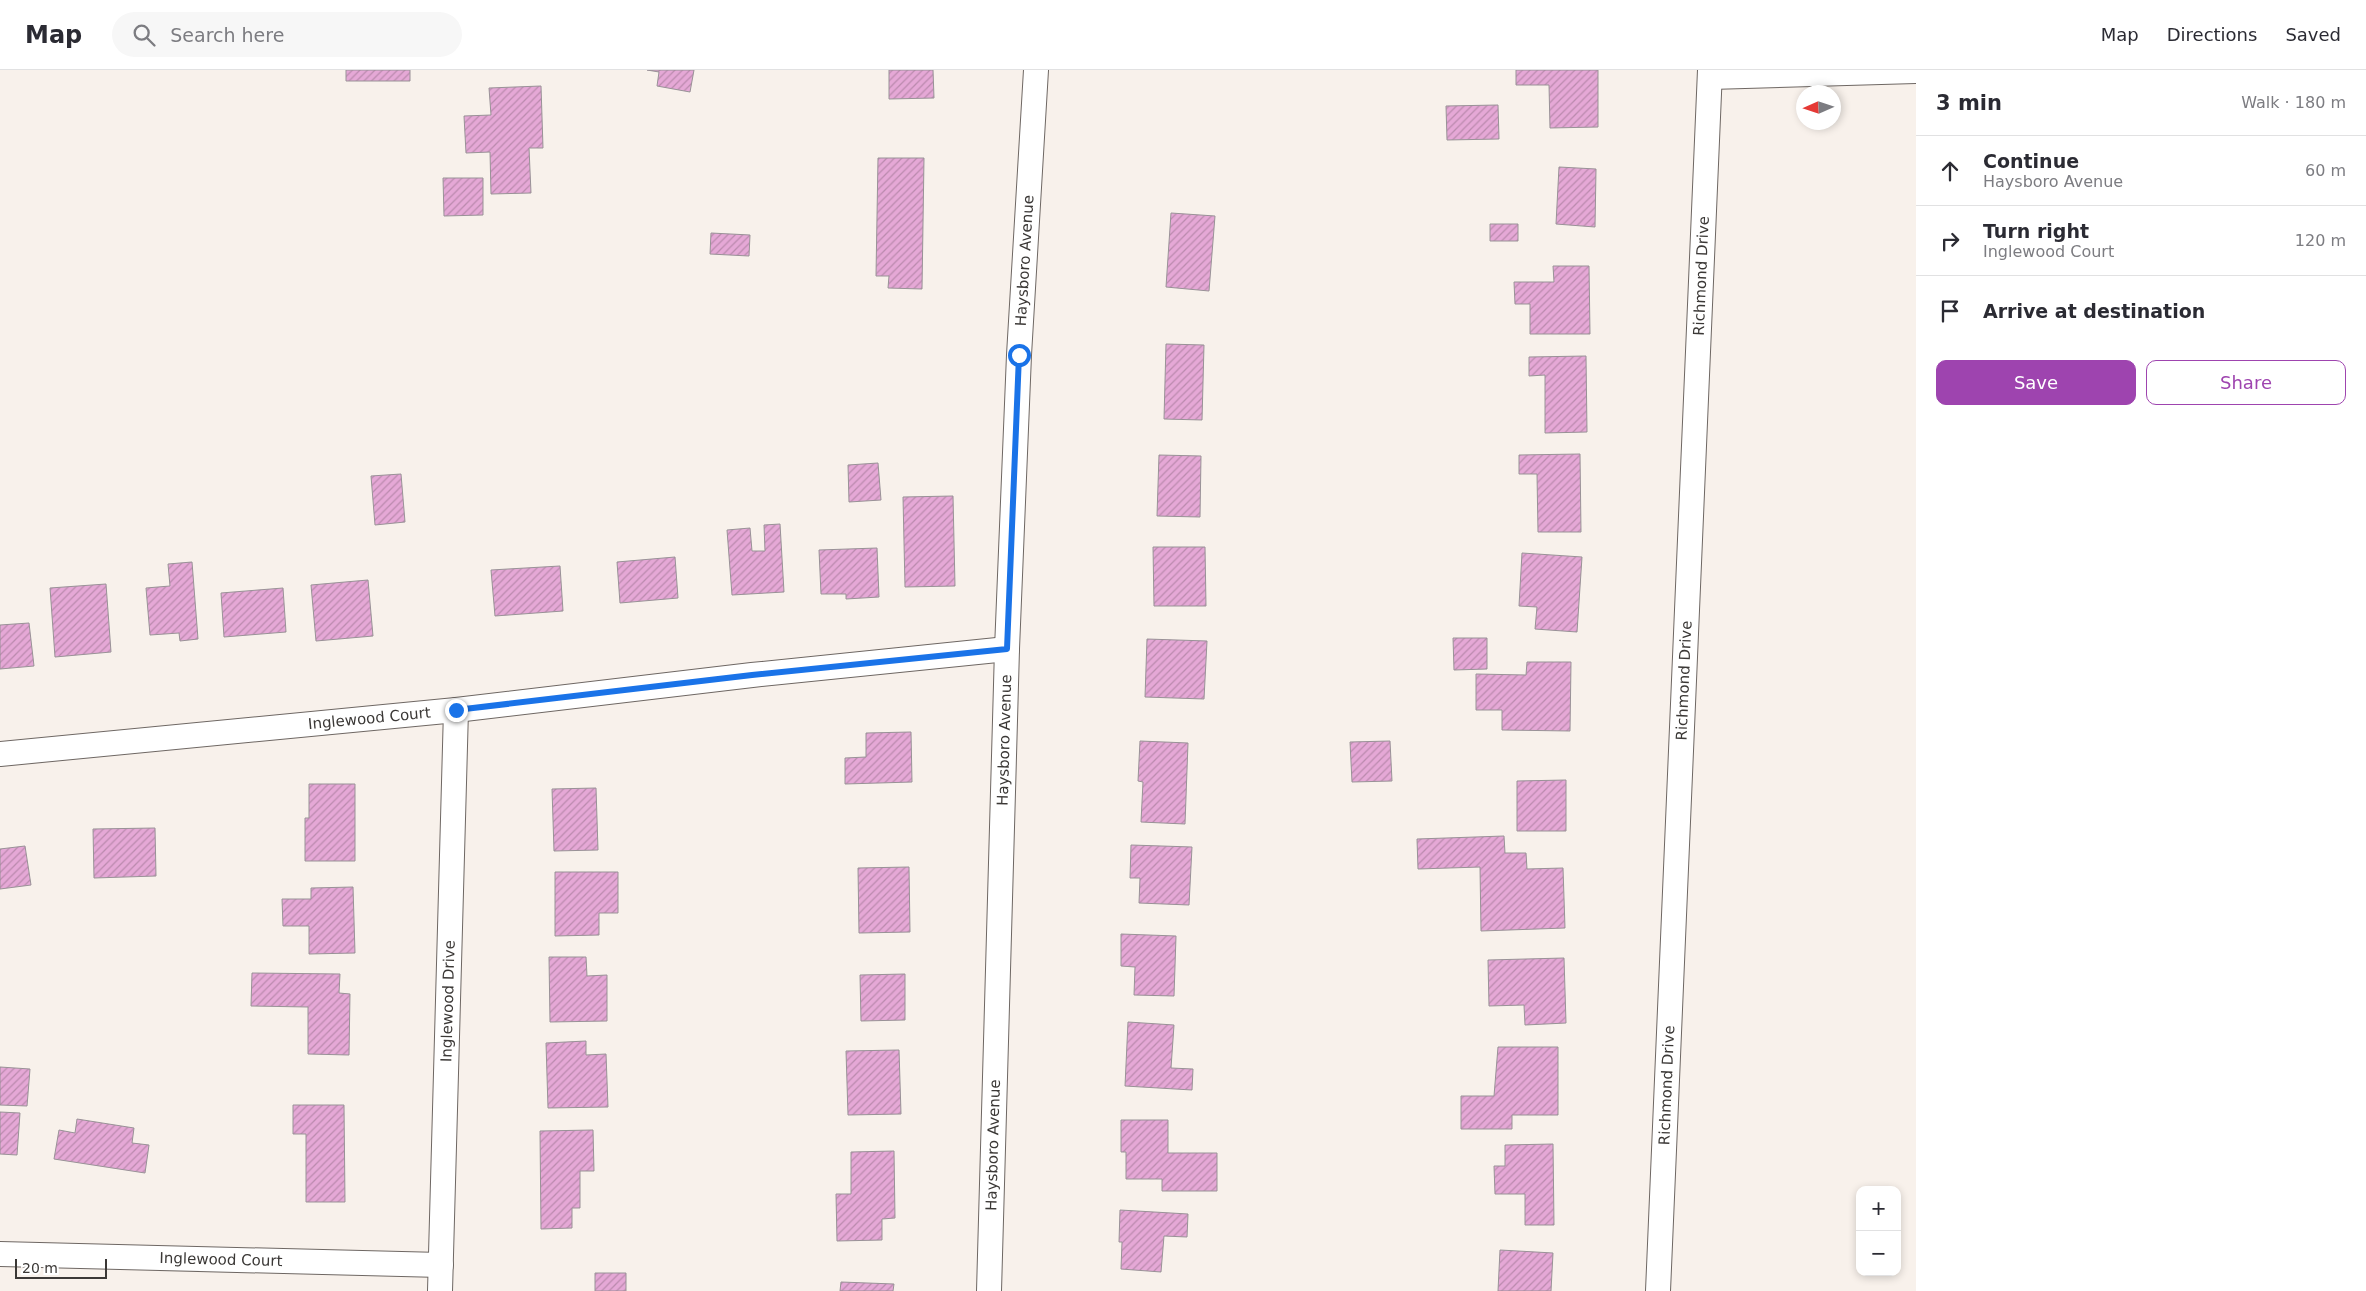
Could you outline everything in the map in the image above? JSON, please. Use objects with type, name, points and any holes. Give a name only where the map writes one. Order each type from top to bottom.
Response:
[{"type":"street","name":"Haysboro Avenue","points":[[989,1291],[1007,649],[1019,355],[1036,70]]},
{"type":"street","points":[[1710,74],[1916,71]]},
{"type":"street","name":"Richmond Drive","points":[[1658,1291],[1710,74]]},
{"type":"street","name":"Inglewood Court","points":[[0,754],[456,710],[752,675],[1007,649]]},
{"type":"street","name":"Inglewood Drive","points":[[440,1291],[456,710]]},
{"type":"street","name":"Inglewood Court","points":[[0,1254],[441,1266]]},
{"type":"building","points":[[346,70],[410,70],[410,81],[346,81]]},
{"type":"building","points":[[647,70],[694,70],[690,92],[657,86],[659,72]]},
{"type":"building","points":[[889,70],[933,70],[934,98],[889,99]]},
{"type":"building","points":[[1516,70],[1598,70],[1598,127],[1550,128],[1549,85],[1516,85]]},
{"type":"building","points":[[541,86],[543,148],[529,148],[531,193],[491,194],[490,152],[466,153],[464,116],[491,115],[489,88]]},
{"type":"building","points":[[1498,105],[1499,139],[1447,140],[1446,106]]},
{"type":"building","points":[[878,158],[924,158],[922,289],[888,288],[889,276],[876,276]]},
{"type":"building","points":[[1559,167],[1596,169],[1595,227],[1556,224]]},
{"type":"building","points":[[443,178],[483,178],[483,215],[444,216]]},
{"type":"building","points":[[1171,213],[1215,216],[1209,291],[1166,287]]},
{"type":"building","points":[[1490,224],[1518,224],[1518,241],[1490,241]]},
{"type":"building","points":[[711,233],[750,235],[749,256],[710,254]]},
{"type":"building","points":[[1553,266],[1589,266],[1590,334],[1530,334],[1530,304],[1515,304],[1514,282],[1554,282]]},
{"type":"building","points":[[1166,344],[1204,345],[1202,420],[1164,419]]},
{"type":"building","points":[[1586,356],[1587,432],[1545,433],[1545,375],[1529,376],[1529,357]]},
{"type":"building","points":[[1580,454],[1581,532],[1538,532],[1537,474],[1519,474],[1519,455]]},
{"type":"building","points":[[1159,455],[1201,456],[1200,517],[1157,516]]},
{"type":"building","points":[[878,463],[881,500],[849,502],[848,465]]},
{"type":"building","points":[[401,474],[405,522],[375,525],[371,476]]},
{"type":"building","points":[[953,496],[955,586],[905,587],[903,497]]},
{"type":"building","points":[[780,524],[784,592],[732,595],[727,530],[750,528],[752,551],[765,551],[764,525]]},
{"type":"building","points":[[1153,547],[1205,547],[1206,606],[1154,606]]},
{"type":"building","points":[[877,548],[879,597],[846,599],[846,594],[821,594],[819,550]]},
{"type":"building","points":[[1522,553],[1582,557],[1577,632],[1535,629],[1537,607],[1519,606]]},
{"type":"building","points":[[675,557],[678,598],[620,603],[617,562]]},
{"type":"building","points":[[192,562],[198,639],[180,641],[179,633],[150,635],[146,588],[170,586],[168,564]]},
{"type":"building","points":[[560,566],[563,611],[495,616],[491,570]]},
{"type":"building","points":[[368,580],[373,636],[316,641],[311,585]]},
{"type":"building","points":[[106,584],[111,652],[55,657],[50,588]]},
{"type":"building","points":[[283,588],[286,632],[224,637],[221,593]]},
{"type":"building","points":[[29,623],[34,666],[0,669],[0,625]]},
{"type":"building","points":[[1453,638],[1487,638],[1487,669],[1454,670]]},
{"type":"building","points":[[1147,639],[1207,641],[1204,699],[1145,697]]},
{"type":"building","points":[[1527,662],[1571,662],[1570,731],[1502,730],[1502,710],[1476,710],[1476,674],[1526,675]]},
{"type":"building","points":[[911,732],[912,782],[845,784],[845,758],[866,757],[866,733]]},
{"type":"building","points":[[1140,741],[1188,743],[1185,824],[1141,822],[1143,782],[1138,781]]},
{"type":"building","points":[[1390,741],[1392,781],[1352,782],[1350,742]]},
{"type":"building","points":[[1566,780],[1566,831],[1517,831],[1517,781]]},
{"type":"building","points":[[309,784],[355,784],[355,861],[305,861],[305,818],[309,818]]},
{"type":"building","points":[[596,788],[598,850],[554,851],[552,789]]},
{"type":"building","points":[[155,828],[156,876],[94,878],[93,829]]},
{"type":"building","points":[[1504,836],[1505,853],[1526,853],[1527,869],[1563,868],[1565,928],[1481,931],[1480,867],[1418,869],[1417,839]]},
{"type":"building","points":[[1131,845],[1192,847],[1189,905],[1139,903],[1140,878],[1130,878]]},
{"type":"building","points":[[25,846],[31,885],[0,889],[0,849]]},
{"type":"building","points":[[909,867],[910,932],[859,933],[858,868]]},
{"type":"building","points":[[555,872],[618,872],[618,913],[599,913],[599,935],[555,936]]},
{"type":"building","points":[[353,887],[355,953],[309,954],[309,926],[283,926],[282,899],[311,899],[311,888]]},
{"type":"building","points":[[1121,934],[1176,936],[1174,996],[1134,995],[1135,967],[1121,966]]},
{"type":"building","points":[[549,957],[586,957],[587,976],[607,975],[607,1021],[550,1022]]},
{"type":"building","points":[[1564,958],[1566,1023],[1525,1025],[1524,1005],[1489,1006],[1488,960]]},
{"type":"building","points":[[252,973],[340,974],[339,993],[350,994],[349,1055],[308,1054],[308,1007],[251,1006]]},
{"type":"building","points":[[905,974],[905,1020],[861,1021],[860,975]]},
{"type":"building","points":[[1128,1022],[1174,1025],[1171,1068],[1193,1069],[1192,1090],[1125,1086]]},
{"type":"building","points":[[586,1041],[586,1055],[606,1054],[608,1107],[548,1108],[546,1043]]},
{"type":"building","points":[[1498,1047],[1558,1047],[1558,1115],[1512,1115],[1512,1129],[1461,1129],[1461,1096],[1494,1096]]},
{"type":"building","points":[[899,1050],[901,1114],[848,1115],[846,1051]]},
{"type":"building","points":[[0,1067],[30,1069],[27,1106],[0,1105]]},
{"type":"building","points":[[293,1105],[344,1105],[345,1202],[306,1202],[306,1134],[293,1134]]},
{"type":"building","points":[[0,1112],[20,1113],[17,1155],[0,1154]]},
{"type":"building","points":[[77,1119],[134,1128],[132,1143],[149,1145],[145,1173],[54,1159],[59,1130],[75,1133]]},
{"type":"building","points":[[1121,1120],[1168,1120],[1168,1153],[1217,1153],[1217,1191],[1162,1191],[1162,1179],[1126,1179],[1126,1152],[1121,1152]]},
{"type":"building","points":[[593,1130],[594,1171],[580,1171],[580,1208],[572,1208],[572,1228],[541,1229],[540,1131]]},
{"type":"building","points":[[1553,1144],[1554,1225],[1525,1225],[1525,1194],[1495,1194],[1494,1166],[1505,1166],[1505,1145]]},
{"type":"building","points":[[894,1151],[895,1218],[882,1219],[882,1240],[837,1241],[836,1194],[851,1194],[851,1152]]},
{"type":"building","points":[[1120,1210],[1188,1214],[1187,1237],[1164,1236],[1161,1272],[1121,1269],[1122,1242],[1119,1242]]},
{"type":"building","points":[[1500,1250],[1553,1253],[1551,1291],[1498,1291]]},
{"type":"building","points":[[595,1273],[626,1273],[626,1291],[595,1291]]},
{"type":"building","points":[[841,1282],[894,1284],[893,1291],[840,1291]]},
{"type":"route","points":[[456,710],[752,675],[1007,649],[1019,355]]}]
